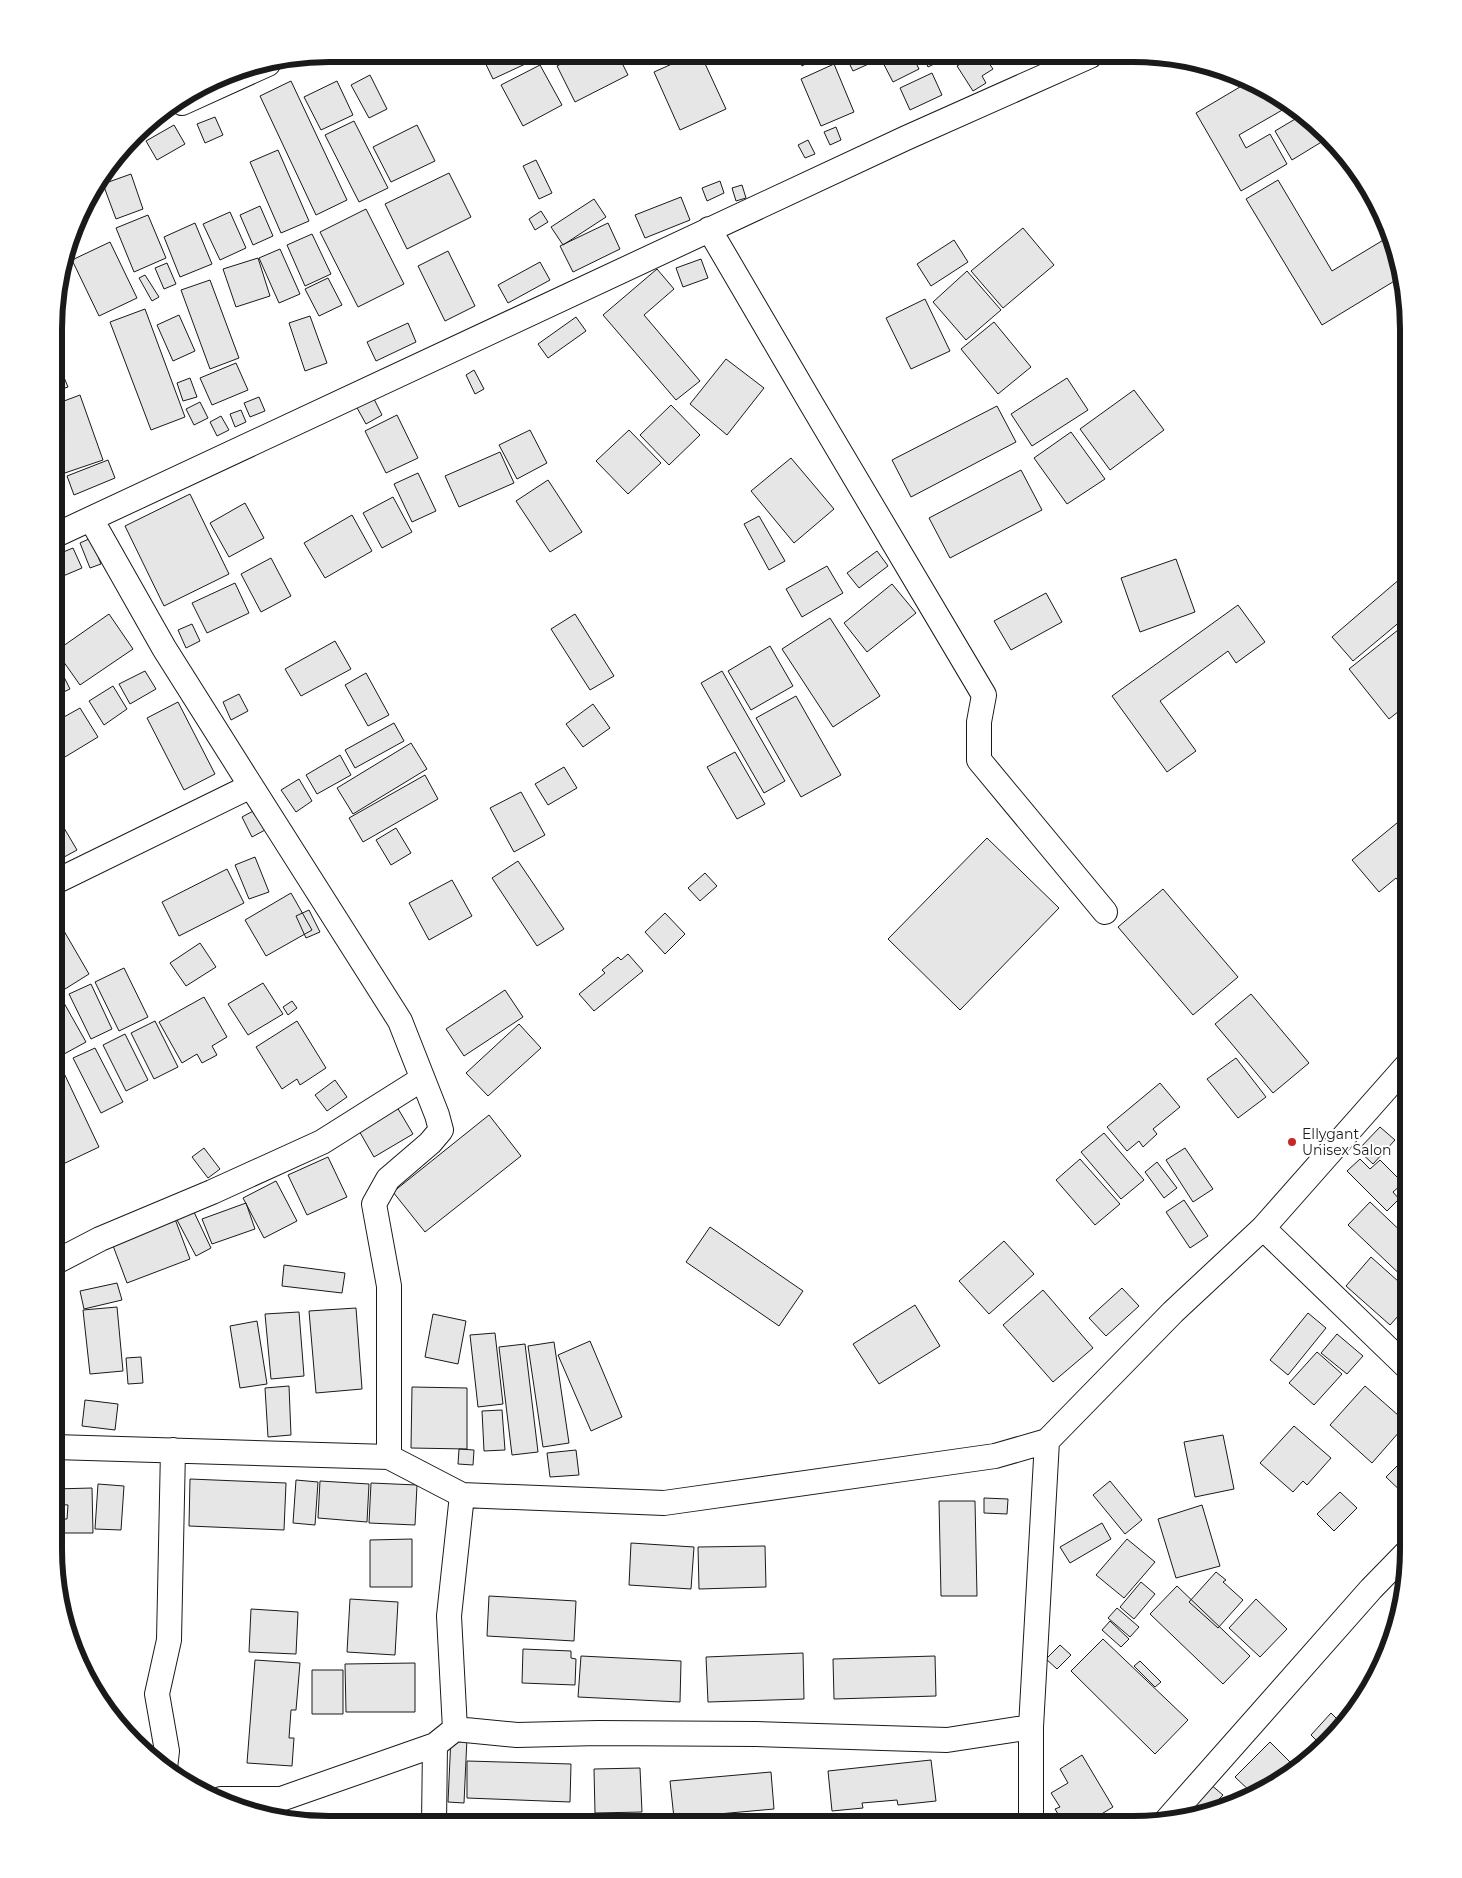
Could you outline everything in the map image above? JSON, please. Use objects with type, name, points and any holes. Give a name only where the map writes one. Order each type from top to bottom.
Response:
[{"type":"street","points":[[62,533],[709,229],[1077,62]]},
{"type":"street","points":[[709,229],[984,695],[979,722],[979,760],[1105,912]]},
{"type":"street","points":[[91,519],[164,648],[400,1021],[438,1115],[441,1130],[430,1143],[388,1179],[374,1204],[389,1286],[389,1457]]},
{"type":"street","points":[[62,879],[251,786]]},
{"type":"street","points":[[62,1447],[389,1457],[462,1495],[664,1503],[995,1456],[1047,1441],[1173,1312],[1263,1228],[1400,1073]]},
{"type":"street","points":[[62,1259],[100,1239],[212,1192],[322,1142],[422,1078]]},
{"type":"street","points":[[1263,1228],[1400,1360]]},
{"type":"street","points":[[1032,1816],[1030,1727],[1047,1441]]},
{"type":"street","points":[[166,1759],[167,1751],[157,1694],[169,1640],[173,1450]]},
{"type":"street","points":[[455,1729],[450,1616],[462,1495]]},
{"type":"street","points":[[1174,1812],[1371,1589],[1399,1560]]},
{"type":"street","points":[[238,1799],[281,1798],[435,1745],[455,1729],[516,1735],[598,1733],[736,1734],[947,1740],[1030,1727]]},
{"type":"street","points":[[434,1816],[435,1745]]},
{"type":"building","points":[[485,62],[530,62],[493,79]]},
{"type":"building","points":[[565,62],[622,62],[628,75],[575,102],[557,66]]},
{"type":"building","points":[[676,62],[704,62],[726,109],[680,130],[654,72]]},
{"type":"building","points":[[800,62],[809,62],[802,66]]},
{"type":"building","points":[[848,62],[873,62],[853,71]]},
{"type":"building","points":[[883,62],[916,62],[919,69],[893,82]]},
{"type":"building","points":[[926,62],[938,62],[928,67]]},
{"type":"building","points":[[964,62],[988,62],[993,69],[982,76],[986,83],[973,91],[957,66]]},
{"type":"building","points":[[834,64],[854,112],[821,126],[801,79]]},
{"type":"building","points":[[540,65],[562,105],[523,126],[501,85]]},
{"type":"building","points":[[932,73],[942,95],[910,110],[900,88]]},
{"type":"building","points":[[370,75],[387,109],[369,118],[351,85]]},
{"type":"building","points":[[291,81],[347,200],[316,215],[260,96]]},
{"type":"building","points":[[337,81],[353,115],[321,130],[304,97]]},
{"type":"building","points":[[1241,86],[1266,98],[1283,110],[1239,135],[1246,148],[1270,134],[1287,164],[1241,191],[1196,113]]},
{"type":"building","points":[[215,117],[223,135],[205,143],[197,124]]},
{"type":"building","points":[[1296,119],[1322,142],[1292,160],[1275,131]]},
{"type":"building","points":[[354,121],[388,188],[359,202],[325,135]]},
{"type":"building","points":[[174,125],[185,144],[157,160],[146,141]]},
{"type":"building","points":[[417,125],[435,161],[391,182],[373,147]]},
{"type":"building","points":[[836,127],[841,140],[830,145],[824,132]]},
{"type":"building","points":[[808,140],[815,154],[805,158],[798,145]]},
{"type":"building","points":[[278,150],[309,221],[281,233],[250,162]]},
{"type":"building","points":[[536,160],[552,193],[539,199],[523,166]]},
{"type":"building","points":[[449,173],[471,217],[407,249],[385,204]]},
{"type":"building","points":[[131,174],[143,209],[116,219],[104,187],[107,183]]},
{"type":"building","points":[[1278,180],[1332,271],[1383,240],[1395,281],[1322,325],[1246,199]]},
{"type":"building","points":[[720,181],[724,193],[707,201],[702,188]]},
{"type":"building","points":[[742,185],[746,198],[736,201],[732,188]]},
{"type":"building","points":[[681,197],[690,220],[645,238],[635,215]]},
{"type":"building","points":[[594,199],[606,217],[563,245],[551,227]]},
{"type":"building","points":[[260,206],[273,236],[253,245],[240,215]]},
{"type":"building","points":[[366,209],[404,284],[358,307],[320,232]]},
{"type":"building","points":[[541,211],[548,222],[535,230],[529,219]]},
{"type":"building","points":[[230,212],[246,248],[220,260],[203,224]]},
{"type":"building","points":[[148,215],[166,258],[134,272],[116,228]]},
{"type":"building","points":[[195,223],[212,264],[180,277],[164,237]]},
{"type":"building","points":[[608,223],[620,249],[573,272],[560,246]]},
{"type":"building","points":[[1023,228],[1054,265],[1003,308],[971,271]]},
{"type":"building","points":[[312,234],[331,274],[305,286],[287,245]]},
{"type":"building","points":[[954,240],[968,262],[931,286],[917,264]]},
{"type":"building","points":[[110,242],[137,298],[99,316],[72,260]]},
{"type":"building","points":[[280,249],[300,294],[279,303],[259,258]]},
{"type":"building","points":[[448,251],[475,306],[445,321],[418,266]]},
{"type":"building","points":[[258,258],[270,296],[236,307],[223,269]]},
{"type":"building","points":[[701,259],[708,278],[683,287],[676,268]]},
{"type":"building","points":[[540,262],[550,280],[508,303],[498,285]]},
{"type":"building","points":[[167,263],[176,284],[164,289],[155,268]]},
{"type":"building","points":[[657,269],[674,289],[644,315],[700,381],[676,400],[603,315]]},
{"type":"building","points":[[967,271],[1001,310],[966,340],[933,302]]},
{"type":"building","points":[[145,275],[159,297],[152,301],[139,278]]},
{"type":"building","points":[[328,278],[342,305],[319,316],[305,289]]},
{"type":"building","points":[[210,280],[239,358],[210,369],[181,290]]},
{"type":"building","points":[[925,299],[950,351],[911,369],[886,318]]},
{"type":"building","points":[[145,309],[185,417],[151,430],[110,322]]},
{"type":"building","points":[[179,315],[195,351],[173,361],[157,325]]},
{"type":"building","points":[[310,316],[327,363],[305,371],[289,323]]},
{"type":"building","points":[[576,317],[586,331],[548,358],[538,344]]},
{"type":"building","points":[[994,322],[1031,367],[998,394],[961,349]]},
{"type":"building","points":[[408,323],[416,342],[376,361],[367,342]]},
{"type":"building","points":[[726,359],[764,388],[727,435],[690,404]]},
{"type":"building","points":[[236,363],[248,390],[212,405],[200,378]]},
{"type":"building","points":[[474,370],[484,389],[475,394],[466,375]]},
{"type":"building","points":[[62,372],[68,387],[62,389]]},
{"type":"building","points":[[190,378],[197,397],[183,401],[177,383]]},
{"type":"building","points":[[1067,378],[1088,410],[1032,446],[1011,414]]},
{"type":"building","points":[[1134,390],[1164,430],[1110,470],[1080,429]]},
{"type":"building","points":[[80,395],[103,460],[62,474],[62,402]]},
{"type":"building","points":[[259,397],[265,411],[250,417],[244,403]]},
{"type":"building","points":[[373,397],[382,415],[366,424],[356,406]]},
{"type":"building","points":[[200,402],[208,418],[194,425],[186,409]]},
{"type":"building","points":[[671,405],[700,435],[669,465],[640,435]]},
{"type":"building","points":[[997,406],[1016,442],[911,497],[892,460]]},
{"type":"building","points":[[241,410],[246,422],[235,427],[230,414]]},
{"type":"building","points":[[397,415],[418,458],[386,473],[365,431]]},
{"type":"building","points":[[221,416],[229,430],[217,436],[210,422]]},
{"type":"building","points":[[530,430],[547,463],[517,479],[499,445]]},
{"type":"building","points":[[629,430],[661,463],[628,494],[596,461]]},
{"type":"building","points":[[1071,432],[1105,479],[1067,504],[1034,458]]},
{"type":"building","points":[[500,452],[514,483],[459,507],[445,476]]},
{"type":"building","points":[[791,458],[834,509],[794,543],[751,491]]},
{"type":"building","points":[[108,460],[115,478],[74,495],[67,476]]},
{"type":"building","points":[[1021,470],[1042,510],[950,558],[929,518]]},
{"type":"building","points":[[418,473],[436,511],[412,522],[394,484]]},
{"type":"building","points":[[548,480],[582,532],[550,552],[516,501]]},
{"type":"building","points":[[190,494],[229,574],[164,606],[125,526]]},
{"type":"building","points":[[393,497],[412,532],[382,548],[363,513]]},
{"type":"building","points":[[245,503],[264,538],[229,557],[210,523]]},
{"type":"building","points":[[352,515],[372,551],[325,578],[304,543]]},
{"type":"building","points":[[759,516],[785,561],[769,570],[744,524]]},
{"type":"building","points":[[91,538],[101,564],[90,568],[80,543]]},
{"type":"building","points":[[73,548],[82,568],[62,576],[62,553]]},
{"type":"building","points":[[877,551],[888,566],[859,588],[847,573]]},
{"type":"building","points":[[271,558],[291,596],[261,612],[241,574]]},
{"type":"building","points":[[1176,559],[1195,612],[1140,632],[1121,578]]},
{"type":"building","points":[[827,566],[843,593],[802,617],[786,589]]},
{"type":"building","points":[[1400,579],[1400,622],[1353,661],[1332,637]]},
{"type":"building","points":[[235,583],[249,613],[207,633],[192,603]]},
{"type":"building","points":[[892,584],[916,613],[867,652],[844,623]]},
{"type":"building","points":[[1046,593],[1062,622],[1011,650],[994,621]]},
{"type":"building","points":[[1238,605],[1265,642],[1236,663],[1228,651],[1160,701],[1196,751],[1167,772],[1112,696]]},
{"type":"building","points":[[109,614],[133,649],[80,685],[62,660],[62,647]]},
{"type":"building","points":[[575,614],[614,676],[590,690],[551,629]]},
{"type":"building","points":[[830,618],[880,696],[833,727],[782,649]]},
{"type":"building","points":[[192,624],[200,641],[186,648],[178,630]]},
{"type":"building","points":[[1400,628],[1400,710],[1389,719],[1349,669]]},
{"type":"building","points":[[335,641],[351,669],[301,696],[285,669]]},
{"type":"building","points":[[770,646],[793,686],[751,710],[728,671]]},
{"type":"building","points":[[145,671],[156,689],[130,704],[119,684]]},
{"type":"building","points":[[722,671],[785,781],[764,793],[701,683]]},
{"type":"building","points":[[62,673],[70,689],[62,693]]},
{"type":"building","points":[[366,673],[389,715],[368,726],[345,685]]},
{"type":"building","points":[[113,686],[127,709],[104,725],[89,701]]},
{"type":"building","points":[[239,694],[248,711],[231,720],[223,702]]},
{"type":"building","points":[[796,696],[841,775],[801,797],[756,718]]},
{"type":"building","points":[[178,702],[215,774],[184,790],[147,718]]},
{"type":"building","points":[[593,704],[610,728],[583,747],[566,724]]},
{"type":"building","points":[[80,708],[98,737],[62,759],[62,718]]},
{"type":"building","points":[[394,723],[404,741],[355,768],[345,750]]},
{"type":"building","points":[[411,743],[427,769],[353,814],[337,788]]},
{"type":"building","points":[[735,752],[765,804],[737,819],[707,767]]},
{"type":"building","points":[[340,755],[351,775],[317,794],[306,775]]},
{"type":"building","points":[[564,767],[577,788],[548,805],[535,784]]},
{"type":"building","points":[[425,775],[438,799],[363,842],[349,818]]},
{"type":"building","points":[[299,779],[312,801],[296,812],[281,790]]},
{"type":"building","points":[[521,792],[545,835],[514,852],[490,808]]},
{"type":"building","points":[[255,810],[265,830],[252,837],[242,817]]},
{"type":"building","points":[[1400,820],[1400,883],[1396,878],[1379,892],[1352,860]]},
{"type":"building","points":[[62,824],[77,850],[62,858]]},
{"type":"building","points":[[396,828],[411,853],[391,865],[376,840]]},
{"type":"building","points":[[987,838],[1059,908],[960,1010],[888,939]]},
{"type":"building","points":[[255,857],[269,892],[249,899],[235,865]]},
{"type":"building","points":[[518,861],[564,929],[537,946],[492,878]]},
{"type":"building","points":[[227,869],[244,903],[179,936],[162,902]]},
{"type":"building","points":[[705,873],[717,886],[700,901],[688,888]]},
{"type":"building","points":[[452,880],[472,916],[429,940],[409,903]]},
{"type":"building","points":[[1163,889],[1238,977],[1193,1015],[1118,927]]},
{"type":"building","points":[[291,893],[312,930],[266,956],[245,920]]},
{"type":"building","points":[[309,910],[320,932],[306,938],[296,916]]},
{"type":"building","points":[[665,913],[685,934],[665,954],[645,932]]},
{"type":"building","points":[[64,931],[89,974],[65,989],[62,984],[62,932]]},
{"type":"building","points":[[200,943],[216,967],[186,986],[170,963]]},
{"type":"building","points":[[628,954],[643,971],[594,1011],[579,994],[605,973],[602,970],[618,957],[621,960]]},
{"type":"building","points":[[124,968],[148,1017],[119,1031],[95,982]]},
{"type":"building","points":[[263,983],[283,1014],[248,1035],[228,1004]]},
{"type":"building","points":[[91,984],[112,1029],[91,1039],[69,994]]},
{"type":"building","points":[[505,990],[523,1017],[464,1056],[446,1029]]},
{"type":"building","points":[[1251,994],[1309,1063],[1273,1093],[1215,1024]]},
{"type":"building","points":[[204,997],[227,1037],[212,1046],[217,1055],[202,1063],[197,1054],[182,1063],[159,1022]]},
{"type":"building","points":[[292,1001],[297,1008],[288,1015],[283,1007]]},
{"type":"building","points":[[64,1003],[86,1042],[62,1055],[62,1004]]},
{"type":"building","points":[[155,1021],[178,1067],[154,1079],[131,1033]]},
{"type":"building","points":[[297,1021],[326,1068],[300,1085],[297,1079],[282,1089],[256,1047]]},
{"type":"building","points":[[519,1024],[541,1048],[488,1096],[466,1073]]},
{"type":"building","points":[[125,1034],[148,1080],[126,1091],[103,1045]]},
{"type":"building","points":[[95,1048],[123,1102],[101,1113],[73,1058]]},
{"type":"building","points":[[1236,1058],[1266,1097],[1238,1118],[1207,1079]]},
{"type":"building","points":[[62,1069],[99,1147],[62,1165]]},
{"type":"building","points":[[335,1080],[347,1097],[327,1111],[315,1095]]},
{"type":"building","points":[[1160,1083],[1180,1107],[1153,1129],[1157,1134],[1143,1147],[1139,1141],[1127,1151],[1107,1127]]},
{"type":"building","points":[[397,1107],[413,1134],[374,1157],[358,1129]]},
{"type":"building","points":[[489,1115],[521,1156],[425,1232],[393,1192]]},
{"type":"building","points":[[1380,1127],[1395,1140],[1373,1164],[1358,1150]]},
{"type":"building","points":[[1104,1133],[1144,1180],[1121,1199],[1081,1152]]},
{"type":"building","points":[[204,1148],[220,1169],[208,1178],[192,1157]]},
{"type":"building","points":[[1185,1148],[1213,1189],[1193,1202],[1166,1160]]},
{"type":"building","points":[[328,1157],[347,1197],[307,1215],[288,1175]]},
{"type":"building","points":[[1080,1159],[1120,1204],[1095,1225],[1056,1180]]},
{"type":"building","points":[[1360,1159],[1370,1169],[1380,1160],[1400,1180],[1400,1186],[1393,1192],[1399,1199],[1387,1211],[1347,1171]]},
{"type":"building","points":[[1157,1162],[1177,1188],[1164,1198],[1145,1172]]},
{"type":"building","points":[[276,1181],[297,1221],[264,1238],[243,1198]]},
{"type":"building","points":[[1184,1200],[1208,1236],[1190,1248],[1166,1212]]},
{"type":"building","points":[[1370,1202],[1400,1230],[1400,1274],[1348,1225]]},
{"type":"building","points":[[246,1203],[255,1229],[212,1244],[202,1219]]},
{"type":"building","points":[[193,1210],[211,1248],[196,1256],[176,1218]]},
{"type":"building","points":[[175,1219],[190,1259],[127,1283],[112,1243]]},
{"type":"building","points":[[710,1227],[803,1291],[779,1326],[686,1262]]},
{"type":"building","points":[[1004,1241],[1034,1274],[989,1314],[959,1281]]},
{"type":"building","points":[[1371,1257],[1400,1283],[1400,1314],[1390,1325],[1346,1286]]},
{"type":"building","points":[[284,1265],[345,1273],[342,1293],[282,1286]]},
{"type":"building","points":[[117,1283],[122,1300],[84,1309],[80,1291]]},
{"type":"building","points":[[1122,1288],[1139,1306],[1106,1336],[1089,1318]]},
{"type":"building","points":[[1043,1290],[1093,1348],[1053,1382],[1003,1325]]},
{"type":"building","points":[[915,1305],[940,1346],[879,1384],[853,1344]]},
{"type":"building","points":[[117,1307],[123,1371],[90,1374],[83,1310]]},
{"type":"building","points":[[356,1308],[362,1389],[316,1393],[309,1311]]},
{"type":"building","points":[[299,1312],[304,1376],[271,1379],[265,1314]]},
{"type":"building","points":[[1308,1313],[1326,1328],[1288,1375],[1270,1360]]},
{"type":"building","points":[[433,1314],[466,1321],[458,1364],[425,1357]]},
{"type":"building","points":[[257,1321],[267,1384],[240,1388],[230,1326]]},
{"type":"building","points":[[495,1333],[503,1404],[478,1407],[470,1335]]},
{"type":"building","points":[[1337,1334],[1363,1356],[1347,1374],[1321,1353]]},
{"type":"building","points":[[590,1341],[622,1417],[591,1431],[558,1355]]},
{"type":"building","points":[[554,1342],[569,1443],[543,1447],[528,1346]]},
{"type":"building","points":[[525,1344],[538,1452],[512,1455],[499,1347]]},
{"type":"building","points":[[1317,1352],[1342,1374],[1314,1405],[1289,1383]]},
{"type":"building","points":[[141,1357],[143,1383],[128,1384],[126,1358]]},
{"type":"building","points":[[289,1386],[291,1435],[268,1437],[265,1388]]},
{"type":"building","points":[[1365,1386],[1400,1417],[1400,1431],[1372,1463],[1330,1425]]},
{"type":"building","points":[[412,1387],[467,1388],[467,1449],[411,1448]]},
{"type":"building","points":[[85,1400],[118,1404],[115,1430],[82,1426]]},
{"type":"building","points":[[502,1410],[505,1450],[484,1451],[482,1411]]},
{"type":"building","points":[[1294,1426],[1331,1458],[1307,1485],[1303,1481],[1293,1492],[1260,1463]]},
{"type":"building","points":[[1223,1435],[1234,1489],[1195,1497],[1184,1442]]},
{"type":"building","points":[[459,1449],[474,1450],[473,1465],[458,1464]]},
{"type":"building","points":[[576,1450],[579,1475],[550,1477],[547,1453]]},
{"type":"building","points":[[1400,1463],[1400,1490],[1386,1477]]},
{"type":"building","points":[[190,1479],[286,1483],[284,1530],[189,1526]]},
{"type":"building","points":[[296,1480],[318,1482],[315,1525],[293,1523]]},
{"type":"building","points":[[320,1481],[369,1484],[367,1522],[318,1518]]},
{"type":"building","points":[[1110,1481],[1142,1520],[1125,1534],[1093,1495]]},
{"type":"building","points":[[371,1483],[417,1485],[415,1525],[369,1523]]},
{"type":"building","points":[[98,1484],[124,1486],[121,1530],[95,1529]]},
{"type":"building","points":[[92,1488],[93,1533],[62,1533],[62,1519],[67,1519],[68,1505],[62,1505],[62,1489]]},
{"type":"building","points":[[1340,1492],[1357,1508],[1334,1531],[1317,1514]]},
{"type":"building","points":[[984,1498],[1008,1499],[1007,1514],[984,1513]]},
{"type":"building","points":[[939,1501],[975,1501],[977,1596],[941,1596]]},
{"type":"building","points":[[1202,1505],[1220,1566],[1176,1578],[1158,1519]]},
{"type":"building","points":[[1102,1523],[1111,1539],[1070,1563],[1060,1547]]},
{"type":"building","points":[[412,1539],[412,1587],[370,1587],[370,1540]]},
{"type":"building","points":[[1127,1539],[1155,1562],[1124,1598],[1096,1575]]},
{"type":"building","points":[[631,1543],[694,1547],[691,1589],[629,1585]]},
{"type":"building","points":[[765,1546],[766,1587],[699,1589],[698,1547]]},
{"type":"building","points":[[1216,1572],[1226,1580],[1223,1582],[1243,1600],[1218,1628],[1189,1602]]},
{"type":"building","points":[[1141,1582],[1155,1594],[1134,1619],[1120,1607]]},
{"type":"building","points":[[1177,1586],[1250,1656],[1223,1684],[1150,1614]]},
{"type":"building","points":[[489,1596],[576,1601],[574,1641],[487,1636]]},
{"type":"building","points":[[350,1599],[398,1602],[395,1655],[347,1652]]},
{"type":"building","points":[[1256,1599],[1287,1629],[1260,1657],[1229,1628]]},
{"type":"building","points":[[1117,1608],[1139,1627],[1130,1637],[1108,1618]]},
{"type":"building","points":[[251,1609],[298,1612],[296,1654],[249,1652]]},
{"type":"building","points":[[1110,1621],[1129,1639],[1121,1647],[1102,1630]]},
{"type":"building","points":[[1103,1639],[1188,1720],[1155,1754],[1071,1671]]},
{"type":"building","points":[[1060,1645],[1071,1655],[1057,1669],[1046,1659]]},
{"type":"building","points":[[523,1649],[571,1651],[571,1658],[576,1659],[575,1685],[522,1683]]},
{"type":"building","points":[[803,1653],[804,1699],[708,1702],[706,1657]]},
{"type":"building","points":[[581,1656],[681,1661],[680,1702],[578,1697]]},
{"type":"building","points":[[935,1656],[936,1696],[834,1699],[833,1659]]},
{"type":"building","points":[[255,1660],[300,1663],[296,1710],[291,1710],[289,1738],[294,1738],[292,1766],[247,1763]]},
{"type":"building","points":[[1140,1661],[1161,1682],[1155,1687],[1134,1666]]},
{"type":"building","points":[[415,1663],[415,1712],[346,1712],[345,1664]]},
{"type":"building","points":[[312,1670],[343,1670],[343,1714],[312,1714]]},
{"type":"building","points":[[1331,1713],[1337,1719],[1317,1741],[1311,1735]]},
{"type":"building","points":[[451,1737],[467,1738],[464,1803],[448,1802]]},
{"type":"building","points":[[1270,1742],[1291,1763],[1266,1780],[1248,1789],[1235,1777]]},
{"type":"building","points":[[1082,1755],[1113,1807],[1098,1816],[1059,1816],[1055,1809],[1060,1807],[1051,1793],[1068,1783],[1060,1769]]},
{"type":"building","points":[[931,1760],[936,1801],[898,1805],[897,1800],[862,1803],[863,1808],[832,1811],[828,1771]]},
{"type":"building","points":[[467,1761],[571,1764],[570,1802],[467,1798]]},
{"type":"building","points":[[640,1768],[642,1812],[595,1813],[594,1769]]},
{"type":"building","points":[[771,1772],[774,1809],[696,1816],[674,1816],[670,1781]]},
{"type":"building","points":[[1210,1784],[1223,1795],[1217,1801],[1197,1807],[1193,1804]]},
{"type":"place","name":"Ellygant Unisex Salon","points":[[1292,1142]]}]
